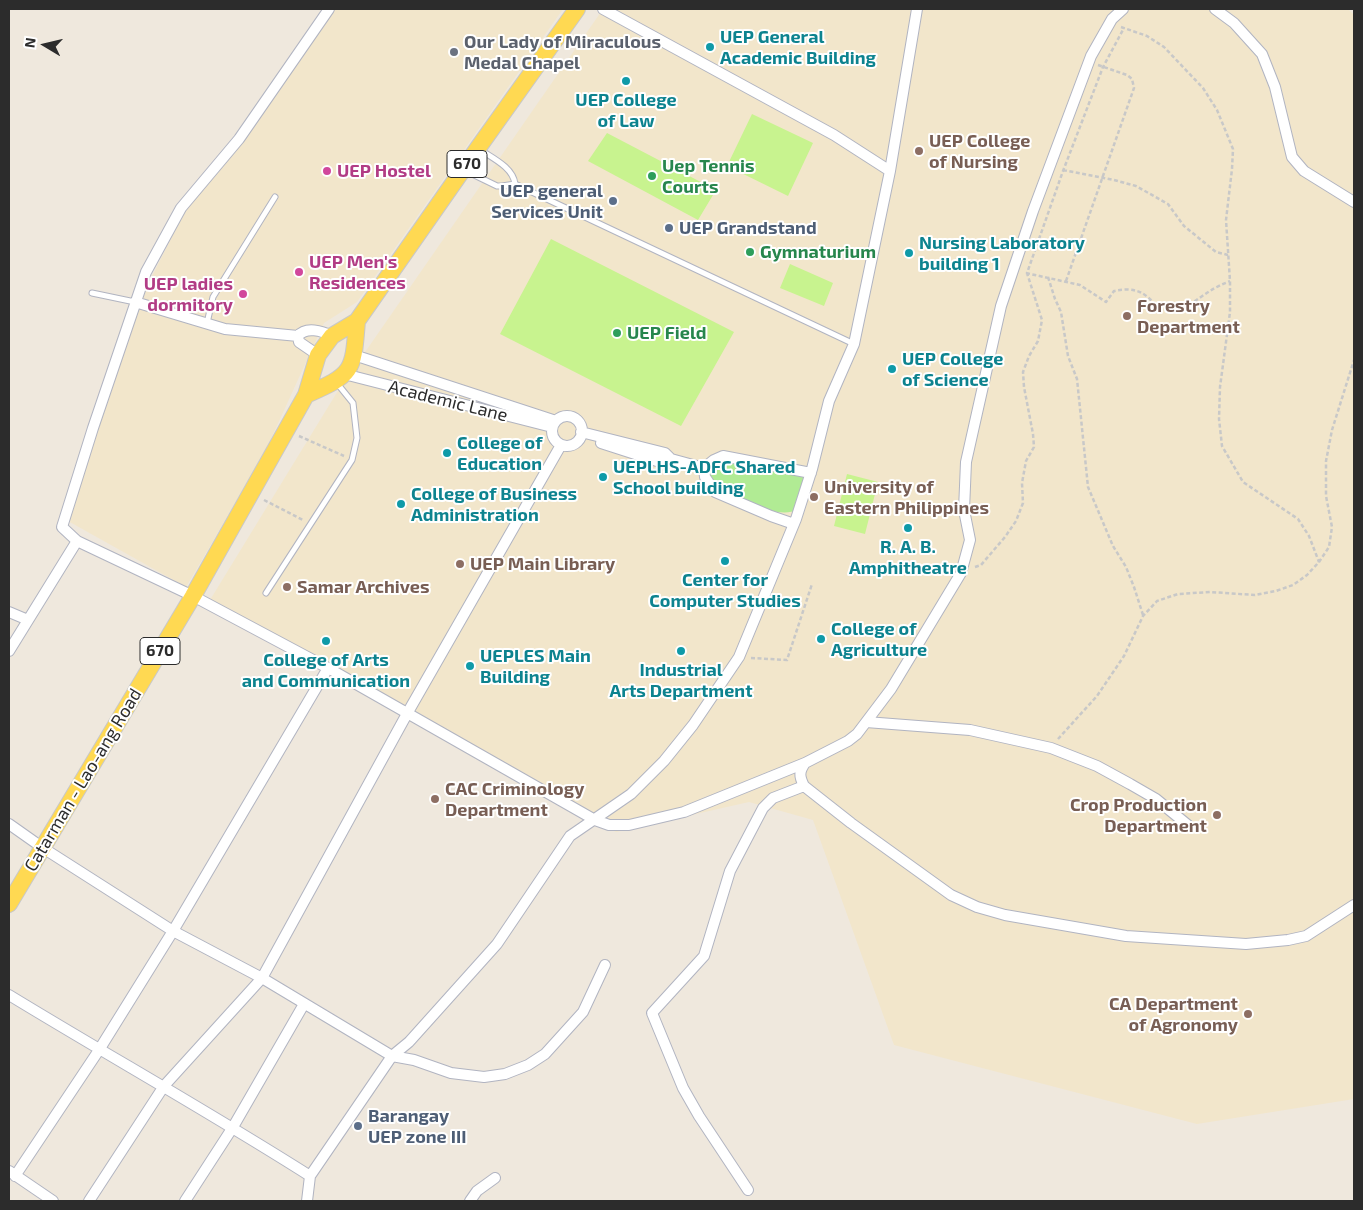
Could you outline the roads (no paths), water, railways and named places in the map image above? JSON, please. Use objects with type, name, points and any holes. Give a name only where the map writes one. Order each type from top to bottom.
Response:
[{"type":"main road","name":"Catarman - Lao-ang Road","points":[[9,904],[194,596],[306,395],[318,355],[332,336],[358,321],[577,9]]},
{"type":"main road","name":"Catarman - Lao-ang Road","points":[[340,378],[350,368],[354,356],[358,321]]},
{"type":"main road","points":[[306,395],[340,378]]},
{"type":"street","points":[[329,9],[239,139],[181,208],[146,272],[62,527],[78,541],[194,596],[408,712],[595,820],[608,825],[629,825],[684,812],[805,764],[848,741],[857,734],[891,689],[961,573],[970,540],[964,510],[966,462],[1000,306],[1089,62],[1110,24],[1123,9]]},
{"type":"street","points":[[604,9],[834,135],[890,171]]},
{"type":"street","points":[[307,1201],[310,1176],[392,1056],[409,1042],[497,944],[570,836],[631,794],[664,761],[693,725],[739,657],[794,524],[811,473],[829,402],[854,344],[890,171],[917,9]]},
{"type":"street","points":[[1215,9],[1234,23],[1262,54],[1275,87],[1292,157],[1304,171],[1354,202]]},
{"type":"street","points":[[135,302],[225,329],[298,336]]},
{"type":"street","points":[[298,336],[301,332],[309,330],[332,336]]},
{"type":"street","points":[[298,336],[299,342],[318,355]]},
{"type":"street","name":"Academic Lane","points":[[354,356],[493,400],[554,424]]},
{"type":"street","name":"Academic Lane","points":[[340,378],[554,424]]},
{"type":"street","points":[[490,411],[493,400]]},
{"type":"street","points":[[564,416],[574,418],[580,426],[581,434],[575,443],[561,445],[554,439],[554,424],[564,416]]},
{"type":"street","points":[[581,434],[660,462],[667,462],[671,459],[704,468]]},
{"type":"street","points":[[89,1201],[164,1086],[262,978],[408,712],[561,445]]},
{"type":"street","points":[[704,468],[723,456],[811,473]]},
{"type":"street","points":[[704,468],[704,477],[715,492],[794,524]]},
{"type":"street","points":[[9,651],[78,541]]},
{"type":"street","points":[[9,612],[28,620]]},
{"type":"street","points":[[53,1201],[12,1174],[99,1050],[173,931],[328,668]]},
{"type":"street","points":[[866,722],[970,730],[1051,748],[1097,766],[1130,784],[1156,799],[1189,826]]},
{"type":"street","points":[[805,764],[800,771],[800,778],[804,786],[851,823],[951,895],[977,907],[1005,915],[1126,936],[1246,944],[1288,940],[1306,936],[1354,905]]},
{"type":"street","points":[[748,1190],[699,1116],[683,1088],[652,1013],[704,956],[730,871],[762,808],[773,798],[804,786]]},
{"type":"street","points":[[9,824],[43,848],[173,931],[262,978],[392,1056],[414,1060],[452,1073],[484,1077],[505,1074],[528,1065],[545,1054],[583,1012],[606,965]]},
{"type":"street","points":[[9,995],[99,1050],[233,1127],[310,1176]]},
{"type":"street","points":[[185,1201],[233,1127],[304,1004]]},
{"type":"street","points":[[470,1201],[477,1191],[495,1178]]},
{"type":"lane","points":[[478,148],[506,168],[514,176],[515,184]]},
{"type":"lane","points":[[463,170],[497,186],[515,184],[854,344]]},
{"type":"lane","points":[[207,324],[209,307],[213,297],[275,197]]},
{"type":"lane","points":[[92,293],[135,302]]},
{"type":"lane","points":[[266,593],[352,460],[357,438],[353,403],[340,378]]},
{"type":"place","name":"UEP General Academic Building","points":[[710,47]]},
{"type":"place","name":"Our Lady of Miraculous Medal Chapel","points":[[454,52]]},
{"type":"place","name":"UEP College of Law","points":[[626,81]]},
{"type":"place","name":"UEP College of Nursing","points":[[919,151]]},
{"type":"place","name":"UEP Hostel","points":[[327,171]]},
{"type":"place","name":"Uep Tennis Courts","points":[[652,176]]},
{"type":"place","name":"UEP general Services Unit","points":[[613,201]]},
{"type":"place","name":"UEP Grandstand","points":[[669,228]]},
{"type":"place","name":"Gymnaturium","points":[[750,252]]},
{"type":"place","name":"Nursing Laboratory building 1","points":[[909,253]]},
{"type":"place","name":"UEP Men's Residences","points":[[299,272]]},
{"type":"place","name":"UEP ladies dormitory","points":[[243,294]]},
{"type":"place","name":"Forestry Department","points":[[1127,316]]},
{"type":"place","name":"UEP Field","points":[[617,333]]},
{"type":"place","name":"UEP College of Science","points":[[892,369]]},
{"type":"place","name":"College of Education","points":[[447,453]]},
{"type":"place","name":"UEPLHS-ADFC Shared School building","points":[[603,477]]},
{"type":"place","name":"University of Eastern Philippines","points":[[814,497]]},
{"type":"place","name":"College of Business Administration","points":[[401,504]]},
{"type":"place","name":"R. A. B. Amphitheatre","points":[[908,528]]},
{"type":"place","name":"Center for Computer Studies","points":[[725,561]]},
{"type":"place","name":"UEP Main Library","points":[[460,564]]},
{"type":"place","name":"Samar Archives","points":[[287,587]]},
{"type":"place","name":"College of Agriculture","points":[[821,639]]},
{"type":"place","name":"College of Arts and Communication","points":[[326,641]]},
{"type":"place","name":"Industrial Arts Department","points":[[681,651]]},
{"type":"place","name":"UEPLES Main Building","points":[[470,666]]},
{"type":"place","name":"CAC Criminology Department","points":[[435,799]]},
{"type":"place","name":"Crop Production Department","points":[[1217,815]]},
{"type":"place","name":"CA Department of Agronomy","points":[[1248,1014]]},
{"type":"place","name":"Barangay UEP zone III","points":[[358,1126]]}]
